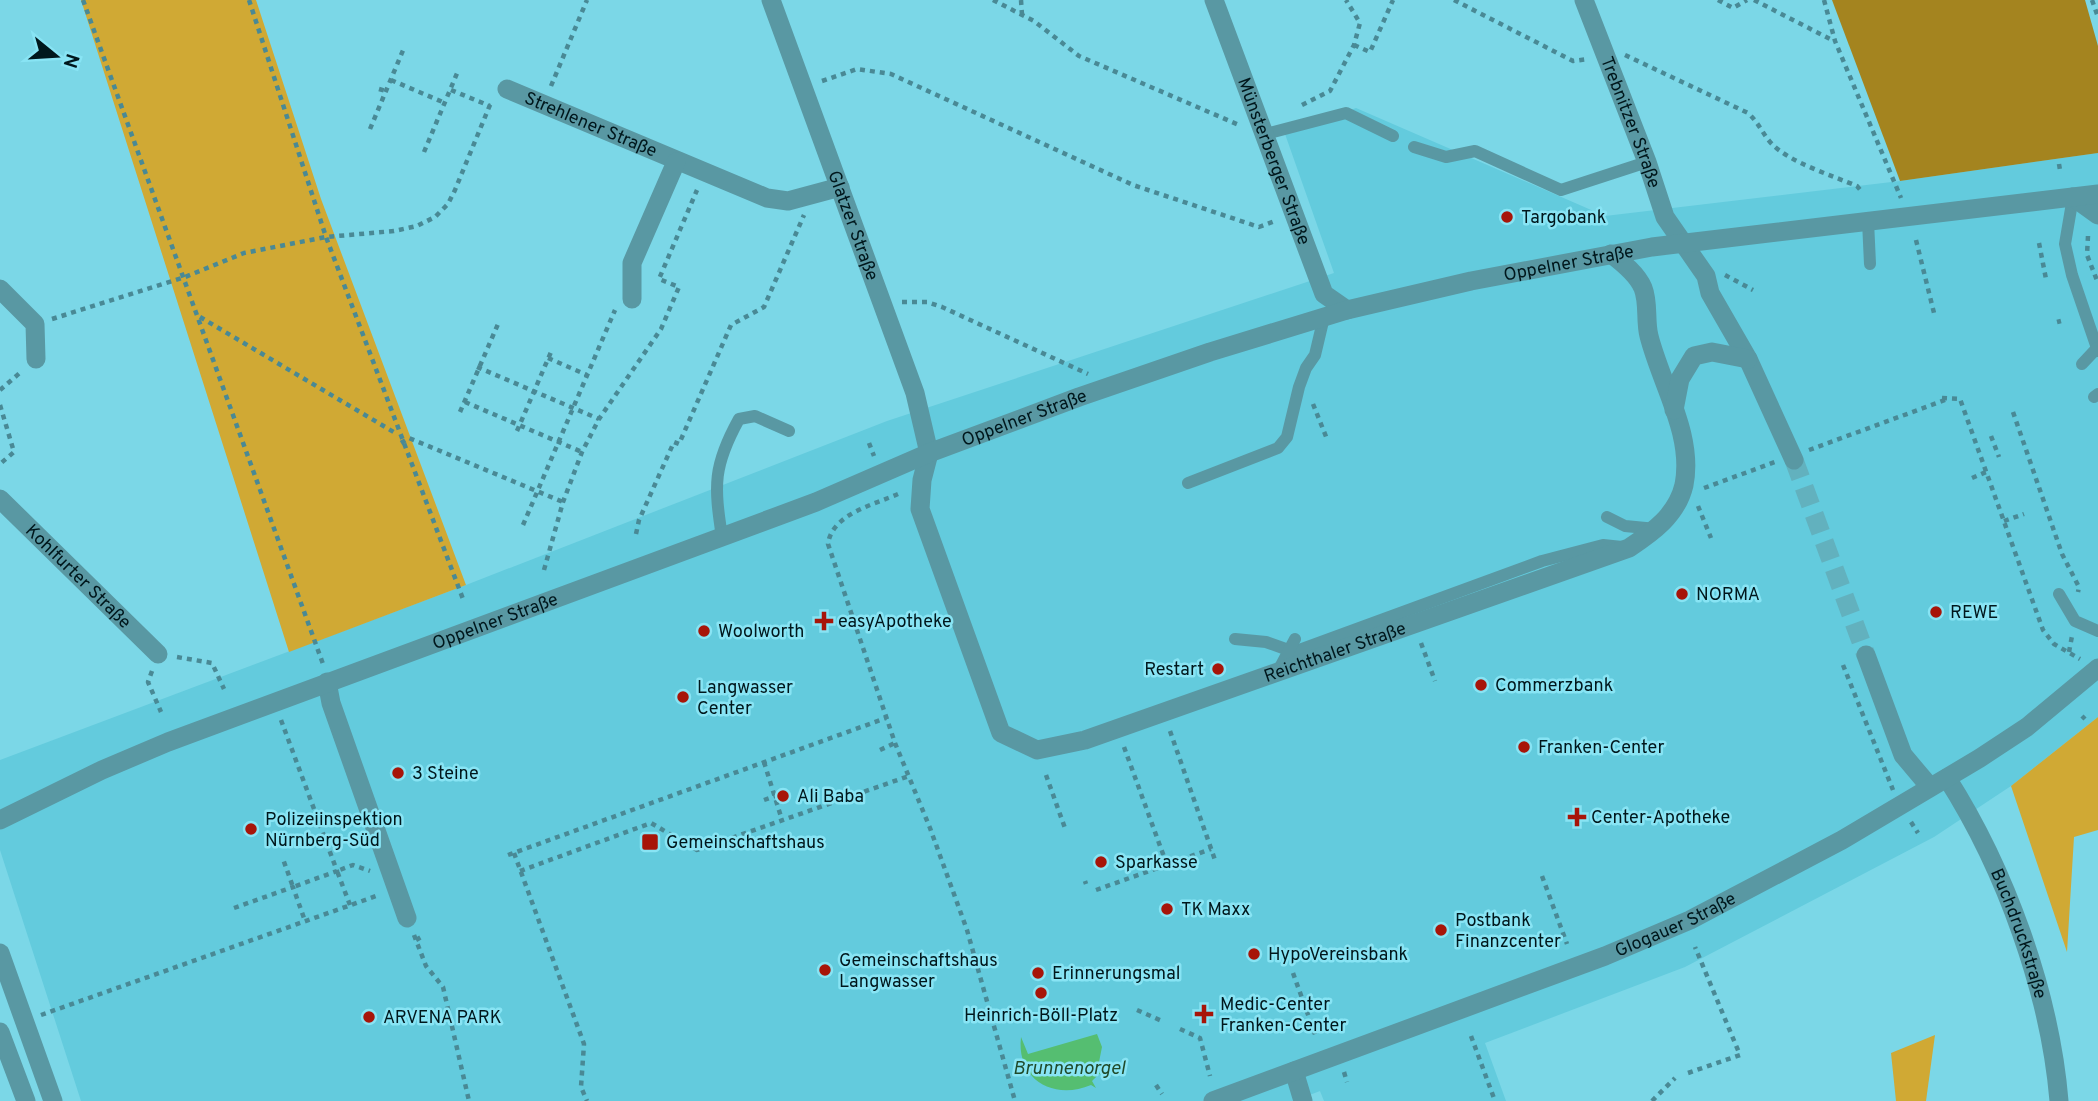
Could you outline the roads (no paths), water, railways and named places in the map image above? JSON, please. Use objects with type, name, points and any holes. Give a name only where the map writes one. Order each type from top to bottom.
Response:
[{"type":"street","name":"Glatzer Straße","points":[[772,0],[915,393],[929,453]]},
{"type":"street","name":"Münsterberger Straße","points":[[1214,0],[1262,135],[1324,294],[1347,310]]},
{"type":"street","name":"Trebnitzer Straße","points":[[1584,0],[1647,162],[1665,217],[1706,276],[1713,300],[1748,359],[1794,460]]},
{"type":"street","name":"Strehlener Straße","points":[[507,89],[767,198],[789,201],[841,187]]},
{"type":"street","name":"Strehlener Straße","points":[[632,299],[632,263],[676,162]]},
{"type":"street","name":"Oppelner Straße","points":[[0,820],[124,760],[327,682],[722,537],[832,495],[929,453],[1175,363],[1347,310],[1471,281],[1683,242],[2098,194]]},
{"type":"street","points":[[2073,197],[2098,215]]},
{"type":"street","name":"Reichthaler Straße","points":[[929,453],[922,480],[920,509],[1001,733],[1037,750],[1085,740],[1629,548],[1656,529],[1673,510],[1684,486],[1686,452],[1648,334],[1645,290],[1625,265],[1611,254]]},
{"type":"street","points":[[0,289],[35,324],[36,359]]},
{"type":"street","points":[[1674,411],[1680,379],[1694,356],[1720,353],[1748,359]]},
{"type":"street","name":"Kohlfurter Straße","points":[[0,499],[158,654]]},
{"type":"street","name":"Buchdruckstraße","points":[[1866,655],[1903,755],[1938,783],[1979,832],[2017,921],[2038,982],[2055,1061],[2059,1101]]},
{"type":"street","name":"Glogauer Straße","points":[[1213,1101],[1664,932],[1783,873],[1938,783],[2012,738],[2097,669]]},
{"type":"street","points":[[327,682],[331,703],[407,918]]},
{"type":"street","points":[[0,953],[53,1101]]},
{"type":"street","points":[[0,1032],[26,1101]]},
{"type":"street","points":[[1294,1071],[1303,1101]]},
{"type":"lane","points":[[1262,135],[1346,113],[1393,136]]},
{"type":"lane","points":[[1414,147],[1446,157],[1475,151],[1561,190],[1647,162]]},
{"type":"lane","points":[[2073,197],[2065,244],[2072,275],[2097,350],[2082,364]]},
{"type":"lane","points":[[1868,220],[1870,264]]},
{"type":"lane","points":[[1188,483],[1278,448],[1287,437],[1299,387],[1306,368],[1315,355],[1324,317]]},
{"type":"lane","points":[[722,537],[717,469],[724,447],[739,419],[755,416],[789,431]]},
{"type":"lane","points":[[1607,517],[1625,526],[1656,529]]},
{"type":"lane","points":[[1235,639],[1278,645],[1294,652],[1542,561],[1603,545],[1629,548]]},
{"type":"lane","points":[[2059,594],[2075,621],[2098,631]]},
{"type":"lane","points":[[1278,671],[1295,639]]},
{"type":"water","name":"Brunnenorgel","points":[[1097,1034],[1102,1047],[1099,1062],[1102,1063],[1098,1070],[1104,1075],[1099,1074],[1092,1081],[1096,1088],[1091,1085],[1077,1089],[1051,1088],[1031,1075],[1024,1064],[1021,1037],[1028,1054]]},
{"type":"tunnel","points":[[1794,460],[1866,655]]},
{"type":"place","name":"Targobank","points":[[1507,217]]},
{"type":"place","name":"NORMA","points":[[1682,594]]},
{"type":"place","name":"REWE","points":[[1936,612]]},
{"type":"place","name":"easyApotheke","points":[[824,621]]},
{"type":"place","name":"Woolworth","points":[[704,631]]},
{"type":"place","name":"Restart","points":[[1218,669]]},
{"type":"place","name":"Commerzbank","points":[[1481,685]]},
{"type":"place","name":"Langwasser Center","points":[[683,697]]},
{"type":"place","name":"Franken-Center","points":[[1524,747]]},
{"type":"place","name":"3 Steine","points":[[398,773]]},
{"type":"place","name":"Ali Baba","points":[[783,796]]},
{"type":"place","name":"Center-Apotheke","points":[[1577,817]]},
{"type":"place","name":"Polizeiinspektion Nürnberg-Süd","points":[[251,829]]},
{"type":"place","name":"Gemeinschaftshaus","points":[[650,842]]},
{"type":"place","name":"Sparkasse","points":[[1101,862]]},
{"type":"place","name":"TK Maxx","points":[[1167,909]]},
{"type":"place","name":"Postbank Finanzcenter","points":[[1441,930]]},
{"type":"place","name":"HypoVereinsbank","points":[[1254,954]]},
{"type":"place","name":"Gemeinschaftshaus Langwasser","points":[[825,970]]},
{"type":"place","name":"Erinnerungsmal","points":[[1038,973]]},
{"type":"place","name":"Heinrich-Böll-Platz","points":[[1041,993]]},
{"type":"place","name":"Medic-Center Franken-Center","points":[[1204,1014]]},
{"type":"place","name":"ARVENA PARK","points":[[369,1017]]}]
